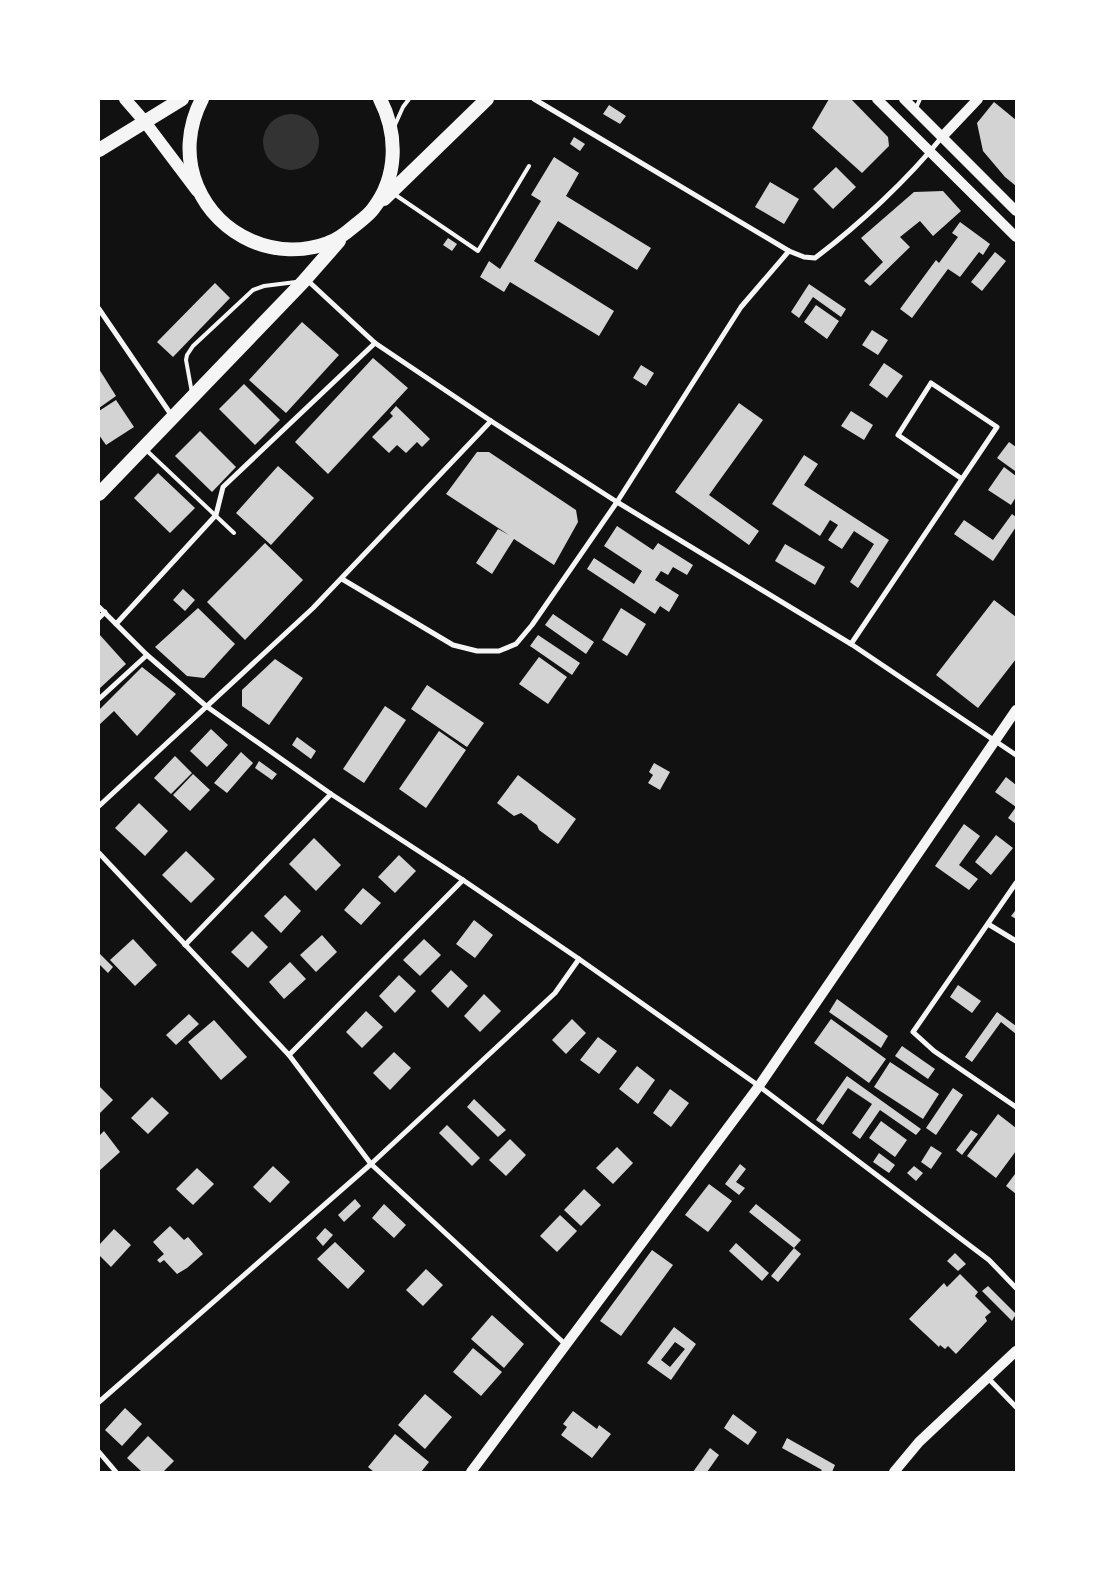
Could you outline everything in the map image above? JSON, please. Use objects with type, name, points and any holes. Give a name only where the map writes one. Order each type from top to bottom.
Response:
[{"type":"highway","points":[[99,150],[182,99]]},
{"type":"highway","points":[[202,99],[195,112],[190,133],[189,155],[193,177],[202,198],[214,215],[230,230],[268,248],[289,250],[310,249],[330,243],[347,232],[373,210],[390,191],[488,99]]},
{"type":"highway","points":[[373,210],[384,192],[391,173],[394,152],[392,131],[380,99]]},
{"type":"highway","points":[[99,494],[304,280],[347,232]]},
{"type":"main road","points":[[125,99],[145,122],[202,198]]},
{"type":"main road","points":[[877,99],[1016,237]]},
{"type":"main road","points":[[904,99],[1016,211]]},
{"type":"main road","points":[[942,137],[978,99]]},
{"type":"main road","points":[[471,1472],[759,1086],[1016,710]]},
{"type":"main road","points":[[894,1472],[919,1442],[1016,1351]]},
{"type":"street","points":[[534,99],[789,251],[804,257],[815,258],[870,212],[930,152],[942,137]]},
{"type":"street","points":[[342,579],[453,645],[477,652],[499,651],[516,644],[532,625],[617,502],[741,307],[789,251]]},
{"type":"street","points":[[304,280],[375,343],[491,421],[617,502],[851,644],[1016,755]]},
{"type":"street","points":[[99,309],[173,418]]},
{"type":"street","points":[[116,624],[216,515],[223,487],[375,343]]},
{"type":"street","points":[[851,644],[997,427],[931,383],[898,435],[962,479]]},
{"type":"street","points":[[99,806],[313,608],[491,421]]},
{"type":"street","points":[[99,607],[146,655],[206,706],[331,794],[463,880],[579,959],[759,1086],[989,1260],[1016,1288]]},
{"type":"street","points":[[99,618],[105,612]]},
{"type":"street","points":[[99,699],[146,655]]},
{"type":"street","points":[[186,945],[331,794]]},
{"type":"street","points":[[99,853],[289,1055],[372,1164],[566,1345]]},
{"type":"street","points":[[289,1055],[463,880]]},
{"type":"street","points":[[1016,883],[913,1032],[934,1051],[1016,1107]]},
{"type":"street","points":[[988,924],[1016,941]]},
{"type":"street","points":[[99,1402],[372,1164],[555,993],[579,959]]},
{"type":"street","points":[[987,1377],[1016,1407]]},
{"type":"street","points":[[99,1452],[116,1472]]},
{"type":"lane","points":[[392,131],[403,107],[410,99]]},
{"type":"lane","points":[[915,110],[920,99]]},
{"type":"lane","points":[[390,191],[478,250],[529,166]]},
{"type":"lane","points":[[192,398],[186,365],[188,355],[193,346],[253,290],[269,285],[304,280]]},
{"type":"lane","points":[[144,448],[234,533]]},
{"type":"shaded area","points":[[285,114],[297,114],[307,118],[315,126],[319,142],[315,158],[307,166],[297,170],[285,170],[275,166],[267,158],[263,148],[263,136],[267,126],[275,118]]},
{"type":"building","points":[[829,99],[851,99],[888,137],[889,146],[862,173],[812,128]]},
{"type":"building","points":[[994,102],[1016,120],[1016,186],[1005,177],[983,151],[977,123]]},
{"type":"building","points":[[609,105],[626,116],[620,124],[603,114]]},
{"type":"building","points":[[574,137],[585,144],[580,151],[570,144]]},
{"type":"building","points":[[554,157],[579,173],[566,196],[651,248],[637,270],[558,221],[534,261],[614,311],[599,336],[510,282],[504,292],[480,277],[489,261],[500,269],[541,201],[531,195]]},
{"type":"building","points":[[836,167],[856,187],[833,209],[813,189]]},
{"type":"building","points":[[770,182],[799,199],[784,224],[755,207]]},
{"type":"building","points":[[943,191],[961,211],[933,236],[920,221],[900,237],[910,247],[870,286],[864,281],[883,262],[861,238],[914,192]]},
{"type":"building","points":[[960,222],[990,244],[983,255],[979,252],[960,277],[948,269],[912,318],[900,309],[936,260],[939,263],[958,237],[952,233]]},
{"type":"building","points":[[448,238],[457,244],[452,251],[443,245]]},
{"type":"building","points":[[995,252],[1006,261],[982,291],[971,282]]},
{"type":"building","points":[[215,283],[230,298],[173,357],[157,342]]},
{"type":"building","points":[[809,284],[846,309],[841,317],[813,297],[799,318],[791,312]]},
{"type":"building","points":[[816,305],[839,321],[827,339],[804,322]]},
{"type":"building","points":[[302,322],[339,355],[286,413],[249,380]]},
{"type":"building","points":[[872,330],[888,340],[878,355],[862,345]]},
{"type":"building","points":[[373,358],[408,388],[328,474],[295,442]]},
{"type":"building","points":[[884,363],[903,376],[887,398],[869,385]]},
{"type":"building","points":[[641,365],[654,373],[646,386],[633,378]]},
{"type":"building","points":[[99,369],[116,396],[99,408]]},
{"type":"building","points":[[244,384],[280,420],[255,445],[219,409]]},
{"type":"building","points":[[116,400],[134,427],[106,445],[99,435],[99,411]]},
{"type":"building","points":[[739,403],[763,420],[709,495],[759,531],[749,545],[675,492]]},
{"type":"building","points":[[396,406],[430,439],[422,447],[417,442],[406,453],[397,445],[389,453],[372,437],[393,416],[390,413]]},
{"type":"building","points":[[851,411],[873,425],[864,440],[841,426]]},
{"type":"building","points":[[200,431],[236,467],[212,492],[175,456]]},
{"type":"building","points":[[1009,442],[1016,447],[1015,471],[997,458]]},
{"type":"building","points":[[477,452],[489,452],[576,510],[578,522],[554,565],[514,539],[492,574],[476,563],[498,529],[509,535],[446,494]]},
{"type":"building","points":[[804,455],[818,464],[804,485],[889,540],[858,588],[850,582],[874,544],[854,531],[842,549],[828,540],[838,525],[830,520],[820,536],[772,504]]},
{"type":"building","points":[[278,466],[314,498],[271,545],[236,513]]},
{"type":"building","points":[[1004,467],[1016,476],[1016,497],[1011,505],[988,490]]},
{"type":"building","points":[[158,473],[195,508],[170,533],[134,498]]},
{"type":"building","points":[[1012,514],[1016,517],[1016,527],[993,561],[954,534],[964,520],[993,540]]},
{"type":"building","points":[[617,526],[653,550],[658,543],[693,565],[687,575],[673,567],[668,575],[661,571],[655,580],[679,595],[669,612],[660,606],[655,614],[587,569],[594,558],[634,584],[642,571],[604,546]]},
{"type":"building","points":[[265,543],[303,580],[245,640],[207,602]]},
{"type":"building","points":[[785,544],[825,567],[815,585],[775,561]]},
{"type":"building","points":[[183,589],[195,600],[185,611],[173,600]]},
{"type":"building","points":[[994,600],[1016,617],[1016,659],[978,708],[936,675]]},
{"type":"building","points":[[198,608],[235,644],[204,678],[187,676],[155,647]]},
{"type":"building","points":[[621,608],[646,624],[627,656],[602,640]]},
{"type":"building","points":[[553,614],[594,642],[586,654],[545,625]]},
{"type":"building","points":[[99,634],[126,664],[99,689]]},
{"type":"building","points":[[538,635],[580,663],[572,675],[530,646]]},
{"type":"building","points":[[539,657],[567,677],[548,704],[519,684]]},
{"type":"building","points":[[275,659],[303,678],[269,725],[242,706],[242,690]]},
{"type":"building","points":[[142,667],[176,694],[137,736],[114,711],[99,725],[99,710]]},
{"type":"building","points":[[427,685],[484,723],[467,747],[411,709]]},
{"type":"building","points":[[385,706],[406,720],[364,783],[343,769]]},
{"type":"building","points":[[211,729],[228,745],[207,767],[190,751]]},
{"type":"building","points":[[439,731],[466,750],[426,808],[399,789]]},
{"type":"building","points":[[297,737],[316,751],[311,759],[292,745]]},
{"type":"building","points":[[241,752],[253,763],[227,793],[214,783]]},
{"type":"building","points":[[175,756],[192,773],[171,794],[154,778]]},
{"type":"building","points":[[259,761],[277,774],[272,780],[255,768]]},
{"type":"building","points":[[654,763],[670,772],[660,790],[648,783],[653,775],[649,772]]},
{"type":"building","points":[[193,774],[210,790],[190,811],[173,795]]},
{"type":"building","points":[[518,775],[576,819],[558,844],[521,813],[514,816],[497,803]]},
{"type":"building","points":[[1006,777],[1016,785],[1016,807],[995,792]]},
{"type":"building","points":[[139,803],[168,831],[145,856],[115,828]]},
{"type":"building","points":[[1016,807],[1016,824],[1008,818]]},
{"type":"building","points":[[964,824],[980,836],[959,865],[978,879],[969,890],[935,866]]},
{"type":"building","points":[[996,835],[1013,848],[991,875],[975,862]]},
{"type":"building","points":[[314,838],[341,865],[316,891],[289,864]]},
{"type":"building","points":[[186,851],[215,879],[191,903],[162,875]]},
{"type":"building","points":[[399,855],[416,871],[395,893],[378,877]]},
{"type":"building","points":[[363,888],[381,903],[361,925],[344,910]]},
{"type":"building","points":[[285,895],[301,911],[281,933],[264,916]]},
{"type":"building","points":[[1016,912],[1016,919],[1011,916]]},
{"type":"building","points":[[474,920],[493,935],[475,958],[456,944]]},
{"type":"building","points":[[252,931],[268,947],[248,968],[231,952]]},
{"type":"building","points":[[322,935],[337,952],[316,972],[300,955]]},
{"type":"building","points":[[133,939],[157,965],[135,986],[110,960]]},
{"type":"building","points":[[424,939],[441,955],[420,976],[403,960]]},
{"type":"building","points":[[99,953],[113,967],[108,973],[99,964]]},
{"type":"building","points":[[290,962],[306,979],[284,999],[269,982]]},
{"type":"building","points":[[451,970],[468,986],[448,1008],[431,991]]},
{"type":"building","points":[[399,975],[416,991],[395,1013],[379,996]]},
{"type":"building","points":[[958,985],[981,1001],[972,1013],[950,997]]},
{"type":"building","points":[[484,994],[501,1011],[480,1032],[464,1016]]},
{"type":"building","points":[[837,999],[888,1036],[881,1048],[829,1012]]},
{"type":"building","points":[[366,1011],[383,1027],[362,1048],[346,1032]]},
{"type":"building","points":[[997,1012],[1016,1026],[1016,1034],[1001,1022],[972,1062],[965,1057]]},
{"type":"building","points":[[189,1014],[199,1024],[176,1045],[166,1035]]},
{"type":"building","points":[[572,1019],[586,1033],[566,1054],[552,1040]]},
{"type":"building","points":[[831,1019],[886,1059],[869,1083],[814,1043]]},
{"type":"building","points":[[214,1020],[247,1057],[221,1080],[188,1042]]},
{"type":"building","points":[[598,1037],[617,1051],[599,1074],[580,1060]]},
{"type":"building","points":[[902,1046],[935,1069],[928,1079],[895,1056]]},
{"type":"building","points":[[394,1052],[411,1068],[390,1090],[373,1073]]},
{"type":"building","points":[[890,1062],[939,1094],[923,1119],[874,1087]]},
{"type":"building","points":[[637,1066],[655,1080],[638,1104],[619,1089]]},
{"type":"building","points":[[847,1076],[921,1129],[916,1135],[880,1110],[860,1139],[852,1133],[872,1104],[848,1088],[823,1125],[816,1120]]},
{"type":"building","points":[[99,1086],[113,1100],[99,1114]]},
{"type":"building","points":[[953,1088],[963,1095],[936,1135],[926,1128]]},
{"type":"building","points":[[670,1089],[689,1103],[671,1127],[653,1113]]},
{"type":"building","points":[[152,1097],[169,1113],[148,1134],[131,1118]]},
{"type":"building","points":[[474,1099],[506,1130],[498,1137],[467,1107]]},
{"type":"building","points":[[998,1114],[1016,1128],[1016,1151],[996,1178],[967,1156]]},
{"type":"building","points":[[881,1121],[907,1140],[895,1157],[869,1138]]},
{"type":"building","points":[[447,1125],[480,1158],[472,1166],[439,1133]]},
{"type":"building","points":[[971,1130],[978,1134],[962,1155],[956,1150]]},
{"type":"building","points":[[104,1131],[120,1152],[99,1171],[99,1136]]},
{"type":"building","points":[[510,1139],[526,1155],[506,1176],[489,1160]]},
{"type":"building","points":[[931,1146],[942,1153],[931,1169],[921,1162]]},
{"type":"building","points":[[617,1147],[633,1163],[613,1184],[596,1168]]},
{"type":"building","points":[[879,1153],[895,1165],[889,1173],[873,1162]]},
{"type":"building","points":[[740,1164],[746,1169],[736,1182],[745,1188],[739,1195],[725,1184]]},
{"type":"building","points":[[273,1166],[290,1182],[270,1203],[253,1187]]},
{"type":"building","points":[[914,1166],[923,1173],[916,1181],[907,1173]]},
{"type":"building","points":[[197,1168],[214,1184],[193,1205],[176,1189]]},
{"type":"building","points":[[1016,1175],[1016,1194],[1006,1186]]},
{"type":"building","points":[[709,1184],[732,1201],[708,1232],[685,1215]]},
{"type":"building","points":[[584,1189],[601,1205],[581,1226],[564,1210]]},
{"type":"building","points":[[355,1199],[361,1206],[344,1222],[338,1215]]},
{"type":"building","points":[[384,1204],[406,1225],[394,1238],[372,1218]]},
{"type":"building","points":[[756,1204],[801,1240],[794,1248],[749,1212]]},
{"type":"building","points":[[560,1215],[577,1231],[557,1252],[540,1236]]},
{"type":"building","points":[[170,1226],[184,1240],[188,1237],[203,1254],[177,1274],[164,1260],[160,1263],[157,1260],[164,1254],[153,1242]]},
{"type":"building","points":[[325,1228],[333,1235],[323,1246],[316,1238]]},
{"type":"building","points":[[114,1229],[131,1245],[111,1267],[99,1255],[99,1245]]},
{"type":"building","points":[[335,1242],[365,1271],[348,1289],[317,1259]]},
{"type":"building","points":[[736,1243],[769,1273],[762,1281],[729,1251]]},
{"type":"building","points":[[794,1248],[801,1254],[778,1282],[771,1276]]},
{"type":"building","points":[[652,1250],[673,1265],[621,1336],[600,1321]]},
{"type":"building","points":[[955,1253],[966,1264],[958,1271],[947,1261]]},
{"type":"building","points":[[426,1269],[443,1285],[423,1306],[406,1290]]},
{"type":"building","points":[[960,1274],[978,1292],[975,1296],[991,1312],[985,1317],[987,1321],[956,1354],[948,1346],[945,1349],[940,1345],[939,1347],[909,1319],[944,1283],[947,1287]]},
{"type":"building","points":[[988,1286],[1016,1314],[1012,1321],[982,1291]]},
{"type":"building","points":[[492,1315],[524,1344],[504,1368],[471,1339]]},
{"type":"building","points":[[674,1327],[696,1344],[671,1380],[647,1363]],"holes":[[[675,1342],[685,1349],[670,1367],[661,1360]]]},
{"type":"building","points":[[473,1348],[502,1372],[481,1396],[453,1372]]},
{"type":"building","points":[[425,1394],[452,1417],[425,1449],[398,1425]]},
{"type":"building","points":[[125,1408],[142,1424],[122,1446],[105,1430]]},
{"type":"building","points":[[573,1411],[597,1429],[599,1425],[611,1434],[592,1458],[561,1435],[567,1427],[563,1424]]},
{"type":"building","points":[[733,1414],[757,1432],[748,1445],[724,1428]]},
{"type":"building","points":[[395,1434],[429,1462],[421,1472],[374,1472],[368,1467]]},
{"type":"building","points":[[148,1436],[174,1461],[163,1472],[142,1472],[127,1458]]},
{"type":"building","points":[[787,1438],[835,1465],[832,1472],[820,1472],[822,1470],[782,1448]]},
{"type":"building","points":[[710,1448],[719,1455],[707,1472],[693,1472]]}]
